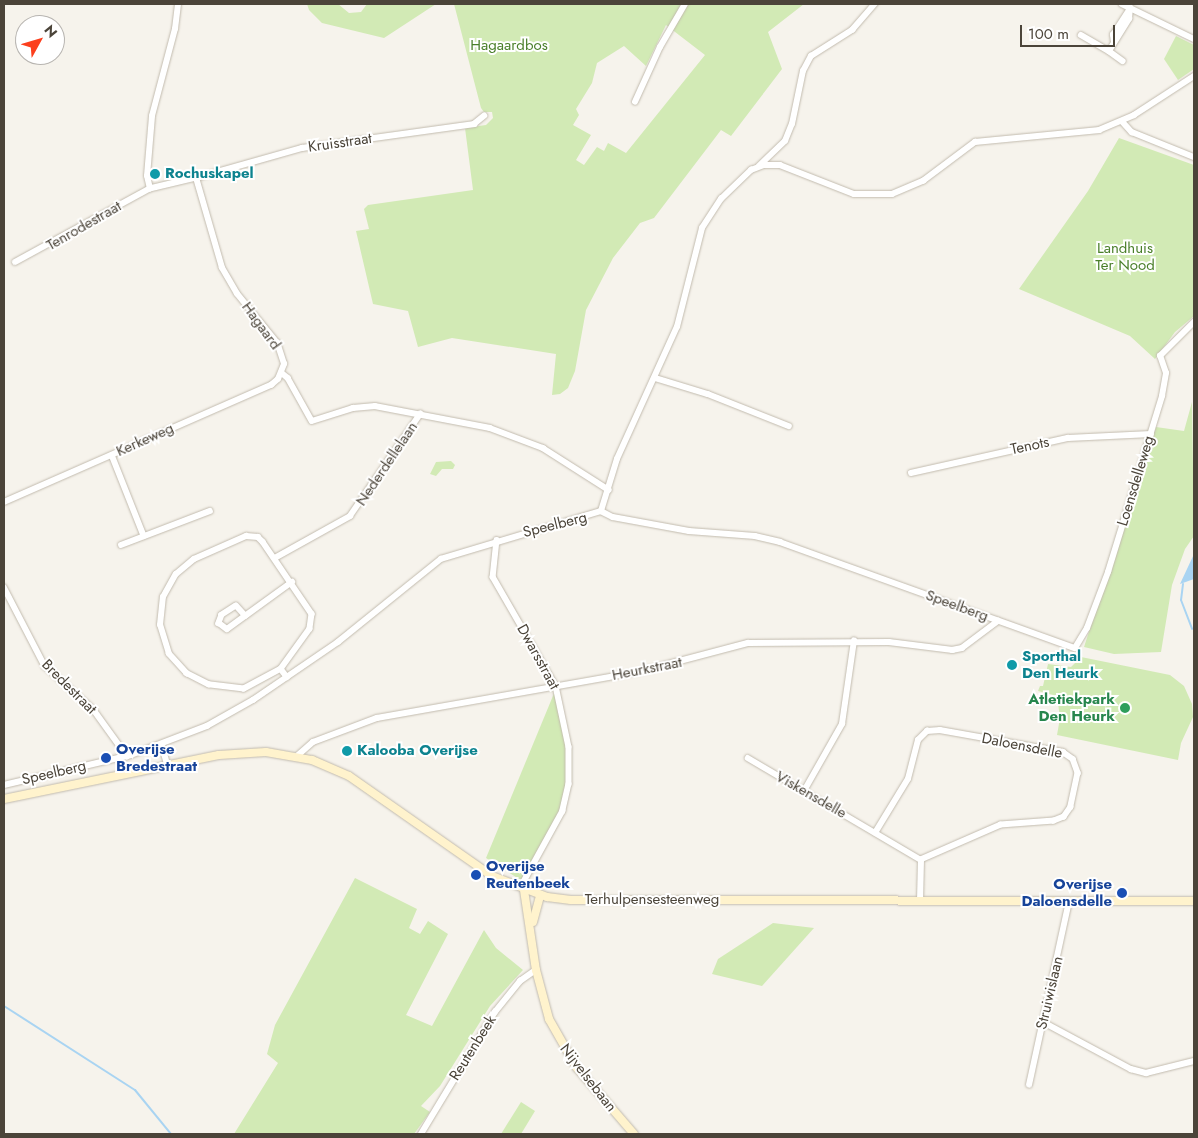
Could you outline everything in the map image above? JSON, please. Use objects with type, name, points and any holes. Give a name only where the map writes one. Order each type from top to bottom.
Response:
[{"type":"main road","name":"Terhulpensesteenweg","points":[[4,799],[249,751],[297,756],[349,776],[474,865],[524,890],[540,895],[571,900],[1194,902]]},
{"type":"main road","name":"Nijvelsebaan","points":[[524,890],[532,930],[536,970],[543,1002],[561,1045],[587,1081],[634,1134]]},
{"type":"main road","name":"Nijvelsebaan","points":[[532,930],[534,910],[540,895]]},
{"type":"street","points":[[178,4],[175,29],[152,116],[147,176],[150,189],[196,178]]},
{"type":"street","points":[[636,102],[660,47],[685,4]]},
{"type":"street","points":[[601,511],[609,490],[616,459],[677,327],[702,228],[729,190],[747,172],[759,166],[785,141],[792,124],[802,71],[811,56],[852,30],[875,4]]},
{"type":"street","points":[[1122,4],[1194,39]]},
{"type":"street","points":[[1109,51],[1128,19],[1130,8]]},
{"type":"street","points":[[1081,35],[1123,61]]},
{"type":"street","points":[[759,166],[780,165],[840,190],[881,196],[917,185],[975,142],[1080,134],[1122,121],[1194,76]]},
{"type":"street","name":"Kruisstraat","points":[[196,178],[302,148],[474,124],[484,116]]},
{"type":"street","points":[[1122,121],[1132,132],[1194,157]]},
{"type":"street","name":"Hagaard","points":[[196,178],[222,268],[237,294],[277,343],[284,364],[282,373],[312,421],[364,406],[420,414],[490,428],[535,445],[609,490]]},
{"type":"street","name":"Tenrodestraat","points":[[16,262],[150,189]]},
{"type":"street","name":"Loensdelleweg","points":[[1075,648],[1087,628],[1108,572],[1151,434],[1166,373],[1160,356],[1194,322]]},
{"type":"street","name":"Kerkeweg","points":[[4,502],[271,385],[282,373]]},
{"type":"street","points":[[655,378],[708,394],[789,426]]},
{"type":"street","name":"Nederdellelaan","points":[[275,558],[350,516],[420,414]]},
{"type":"street","name":"Tenots","points":[[911,473],[1068,438],[1151,434]]},
{"type":"street","points":[[112,455],[144,536]]},
{"type":"street","points":[[121,545],[210,511]]},
{"type":"street","name":"Speelberg","points":[[4,785],[127,756],[162,745],[207,726],[278,683],[361,625],[430,566],[453,554],[553,523],[591,516],[601,511],[622,519],[689,530],[755,536],[780,542],[1075,648]]},
{"type":"street","points":[[250,535],[263,542],[292,582],[309,607],[312,620],[296,651],[281,669],[273,674],[244,689],[221,688],[186,674],[169,654],[161,633],[160,610],[176,574],[208,553],[250,535]]},
{"type":"street","name":"Dwarsstraat","points":[[497,540],[492,571],[495,584],[556,686],[569,747],[568,794],[555,830],[524,882],[524,890]]},
{"type":"street","points":[[245,616],[236,606],[222,615],[219,623],[226,629],[245,616],[292,582]]},
{"type":"street","name":"Bredestraat","points":[[4,587],[45,666],[94,710],[127,756]]},
{"type":"street","name":"Heurkstraat","points":[[297,756],[313,742],[369,720],[690,660],[748,643],[900,642],[955,650],[998,621]]},
{"type":"street","points":[[804,791],[842,724],[854,641]]},
{"type":"street","points":[[281,669],[287,677]]},
{"type":"street","points":[[273,674],[278,683]]},
{"type":"street","name":"Daloensdelle","points":[[875,833],[908,779],[918,740],[927,731],[940,730],[1063,752],[1073,759],[1078,773],[1071,807],[1064,817],[1054,821],[1001,825],[921,860]]},
{"type":"street","points":[[162,745],[168,766]]},
{"type":"street","name":"Viskensdelle","points":[[748,758],[875,833]]},
{"type":"street","points":[[875,833],[921,860],[920,901]]},
{"type":"street","name":"Struiwislaan","points":[[1029,1084],[1069,901]]},
{"type":"street","name":"Reutenbeek","points":[[421,1134],[495,1012],[520,981],[536,970]]},
{"type":"street","points":[[1043,1022],[1139,1071],[1161,1071],[1194,1061]]},
{"type":"green space","points":[[307,4],[338,4],[349,13],[361,12],[367,4],[436,4],[384,38],[322,23],[309,10]]},
{"type":"green space","name":"Hagaardbos","points":[[454,4],[804,4],[768,32],[782,69],[731,136],[721,130],[654,218],[640,223],[613,258],[586,310],[575,371],[568,388],[560,394],[552,395],[556,354],[452,338],[418,347],[408,311],[373,304],[356,231],[369,229],[364,209],[368,205],[473,190],[465,128],[486,125],[493,118],[492,112],[484,112],[481,108]],"holes":[[[666,25],[705,55],[626,153],[608,143],[604,151],[597,147],[584,165],[576,160],[591,135],[573,125],[579,115],[576,109],[592,83],[597,63],[624,46],[646,66]]]},
{"type":"green space","points":[[1176,36],[1194,45],[1194,69],[1178,80],[1164,59]]},
{"type":"green space","name":"Landhuis Ter Nood","points":[[1119,138],[1194,165],[1194,316],[1175,332],[1155,359],[1130,336],[1019,289],[1088,191]]},
{"type":"green space","points":[[1192,402],[1194,536],[1185,549],[1172,585],[1161,652],[1114,654],[1084,647],[1156,427],[1184,431]]},
{"type":"green space","points":[[451,461],[455,465],[453,469],[442,469],[436,476],[430,474],[436,462]]},
{"type":"green space","name":"Atletiekpark Den Heurk","points":[[1081,657],[1170,675],[1184,686],[1192,704],[1193,717],[1181,743],[1178,760],[1057,735],[1060,718],[1057,696],[1038,691],[1040,686],[1043,686],[1048,664],[1071,667]]},
{"type":"green space","points":[[555,691],[567,743],[566,789],[559,815],[522,881],[486,858]]},
{"type":"green space","points":[[355,878],[417,909],[409,928],[420,934],[428,921],[448,934],[406,1015],[432,1026],[484,930],[496,948],[523,970],[490,1006],[440,1086],[421,1106],[430,1112],[414,1134],[234,1134],[278,1063],[267,1054],[275,1025]]},
{"type":"green space","points":[[773,923],[814,928],[762,986],[712,974],[718,959]]},
{"type":"green space","points":[[521,1102],[535,1111],[521,1134],[501,1134]]},
{"type":"water","points":[[1194,554],[1194,579],[1180,584]]},
{"type":"waterway","points":[[1183,584],[1181,600],[1192,629]]},
{"type":"waterway","points":[[4,1006],[135,1090],[171,1134]]},
{"type":"place","name":"Rochuskapel","points":[[155,174]]},
{"type":"place","name":"Sporthal Den Heurk","points":[[1012,665]]},
{"type":"place","name":"Atletiekpark Den Heurk","points":[[1125,708]]},
{"type":"place","name":"Kalooba Overijse","points":[[347,751]]},
{"type":"place","name":"Overijse Bredestraat","points":[[106,758]]},
{"type":"place","name":"Overijse Reutenbeek","points":[[476,875]]},
{"type":"place","name":"Overijse Daloensdelle","points":[[1122,893]]}]
